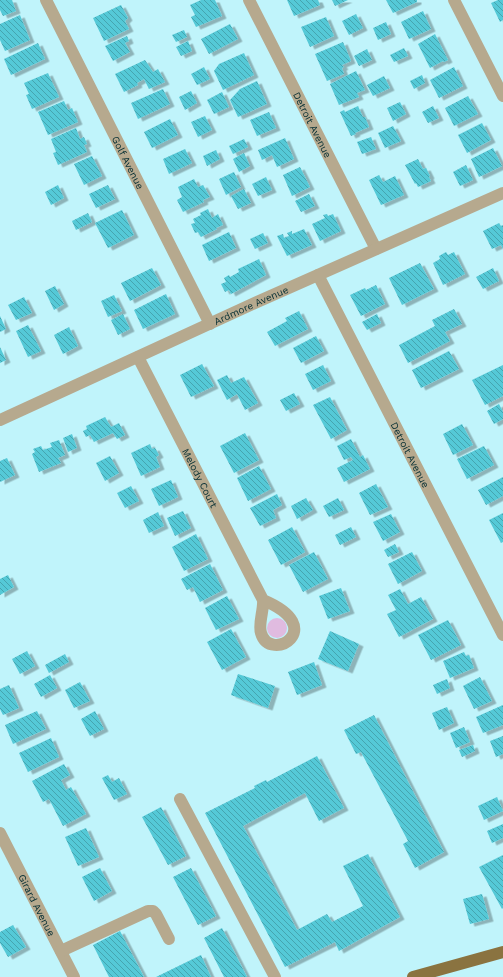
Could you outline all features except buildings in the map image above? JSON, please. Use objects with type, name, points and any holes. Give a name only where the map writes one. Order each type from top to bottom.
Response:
[{"type":"main road","points":[[413,977],[503,952]]},
{"type":"street","name":"Golf Avenue","points":[[46,0],[210,324]]},
{"type":"street","name":"Detroit Avenue","points":[[249,0],[376,249]]},
{"type":"street","points":[[454,0],[503,96]]},
{"type":"street","name":"Ardmore Avenue","points":[[0,420],[318,274],[503,193]]},
{"type":"street","name":"Detroit Avenue","points":[[318,274],[503,635]]},
{"type":"street","name":"Melody Court","points":[[138,357],[263,600]]},
{"type":"street","points":[[180,799],[275,977]]},
{"type":"street","name":"Girard Avenue","points":[[0,833],[74,977]]},
{"type":"street","points":[[61,951],[148,911],[156,914],[169,939]]},
{"type":"shaded area","points":[[277,618],[284,621],[287,628],[284,635],[277,638],[270,635],[267,628],[270,621]]}]
